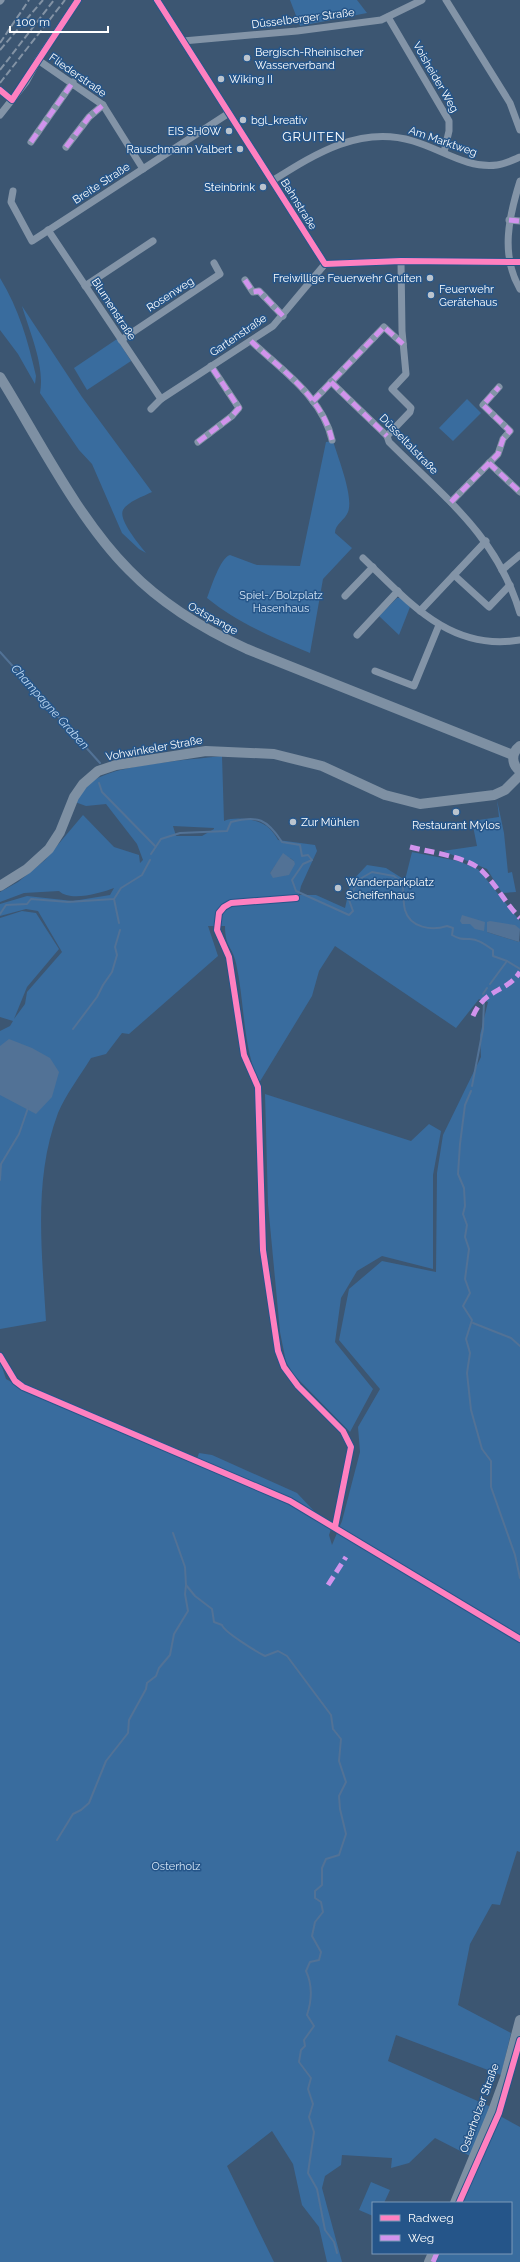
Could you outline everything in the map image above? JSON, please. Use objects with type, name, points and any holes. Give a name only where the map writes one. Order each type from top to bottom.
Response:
[{"type":"main road","name":"Ostspange","points":[[0,376],[96,532],[128,570],[169,606],[210,632],[247,649],[513,755]]},
{"type":"main road","points":[[520,746],[513,755],[514,765],[520,771]]},
{"type":"main road","name":"Vohwinkeler Straße","points":[[0,886],[27,869],[49,849],[60,832],[74,797],[83,784],[98,771],[116,766],[206,750],[274,754],[322,766],[390,797],[420,804],[494,796],[505,790],[520,775]]},
{"type":"main road","name":"Osterholzer Straße","points":[[455,2202],[505,2078],[520,2020]]},
{"type":"street","points":[[0,115],[26,82],[38,60],[78,0]]},
{"type":"street","name":"Bahnstraße","points":[[157,0],[325,264]]},
{"type":"street","name":"Düsselberger Straße","points":[[183,41],[297,31],[388,18],[422,0]]},
{"type":"street","points":[[446,0],[510,102],[520,130]]},
{"type":"street","name":"Voisheider Weg","points":[[388,18],[449,121],[449,131],[444,152]]},
{"type":"street","name":"Fliederstraße","points":[[38,60],[73,82],[103,105],[143,169]]},
{"type":"street","points":[[31,142],[73,82]]},
{"type":"street","points":[[2,92],[12,100]]},
{"type":"street","points":[[66,147],[89,117],[103,105]]},
{"type":"street","name":"Breite Straße","points":[[13,192],[11,202],[32,241],[229,114]]},
{"type":"street","name":"Am Marktweg","points":[[272,181],[313,155],[333,146],[360,138],[394,137],[412,140],[463,161],[481,166],[498,165],[520,157]]},
{"type":"street","points":[[519,286],[508,261],[509,220],[520,181]]},
{"type":"street","points":[[509,220],[520,221]]},
{"type":"street","name":"Blumenstraße","points":[[48,230],[161,399]]},
{"type":"street","points":[[86,286],[153,241]]},
{"type":"street","points":[[387,436],[410,412],[411,408],[392,389],[406,374],[403,344],[401,261]]},
{"type":"street","points":[[325,264],[401,261],[520,262]]},
{"type":"street","name":"Rosenweg","points":[[121,340],[220,274],[214,263]]},
{"type":"street","name":"Gartenstraße","points":[[151,409],[161,399],[273,326],[283,316],[325,264]]},
{"type":"street","points":[[245,280],[253,292],[259,291],[283,316]]},
{"type":"street","points":[[313,401],[384,327],[403,344]]},
{"type":"street","points":[[251,340],[305,391],[328,424],[332,440]]},
{"type":"street","points":[[198,442],[232,416],[239,408],[211,366]]},
{"type":"street","name":"Düsseltalstraße","points":[[331,382],[387,436],[389,442],[451,502],[486,541],[518,599],[520,613]]},
{"type":"street","points":[[451,502],[498,454],[503,439],[510,431],[483,404],[499,387]]},
{"type":"street","points":[[489,463],[520,492]]},
{"type":"street","points":[[420,611],[486,541]]},
{"type":"street","points":[[502,570],[520,555]]},
{"type":"street","points":[[363,558],[420,611],[439,625],[468,637],[485,641],[520,640]]},
{"type":"street","points":[[345,596],[373,567]]},
{"type":"street","points":[[454,575],[489,607],[510,585]]},
{"type":"street","points":[[357,635],[398,591]]},
{"type":"street","points":[[375,671],[414,686],[439,625]]},
{"type":"green space","points":[[290,0],[357,0],[367,13],[300,26]]},
{"type":"green space","points":[[0,278],[18,313],[30,350],[36,376],[35,384],[18,354],[0,330]]},
{"type":"green space","points":[[22,306],[82,397],[152,492],[128,504],[123,510],[122,514],[126,526],[146,553],[139,549],[122,533],[92,464],[79,450],[40,393],[41,383],[39,361]]},
{"type":"green space","points":[[117,339],[131,361],[87,390],[74,368]]},
{"type":"green space","points":[[467,399],[481,413],[453,441],[439,428]]},
{"type":"green space","name":"Spiel-/Bolzplatz Hasenhaus","points":[[333,441],[342,467],[349,497],[347,515],[335,530],[335,533],[352,548],[323,579],[310,653],[269,636],[231,615],[207,598],[219,567],[226,557],[230,555],[257,565],[300,566],[326,442]]},
{"type":"green space","points":[[397,598],[401,598],[410,607],[399,635],[379,616]]},
{"type":"green space","name":"Osterholz","points":[[222,756],[224,821],[229,819],[248,819],[266,826],[272,831],[278,840],[315,845],[317,851],[301,886],[299,895],[316,895],[345,908],[351,882],[367,865],[386,868],[405,880],[412,852],[458,861],[478,869],[520,921],[520,929],[487,932],[519,942],[520,940],[520,1852],[517,1851],[500,1905],[492,1904],[470,1944],[458,2005],[511,2033],[501,2075],[396,2035],[388,2061],[491,2107],[470,2156],[435,2138],[409,2163],[391,2168],[392,2158],[342,2155],[341,2165],[325,2176],[322,2188],[342,2262],[327,2262],[319,2227],[302,2205],[293,2164],[272,2131],[227,2166],[274,2262],[0,2262],[0,1361],[6,1379],[77,1413],[148,1442],[195,1464],[199,1453],[212,1455],[297,1493],[331,1529],[329,1535],[332,1545],[342,1521],[360,1452],[358,1427],[380,1389],[339,1340],[349,1289],[382,1261],[436,1272],[437,1173],[443,1135],[481,1057],[480,1035],[488,1002],[479,999],[456,1028],[335,946],[319,971],[312,996],[259,1083],[247,1038],[236,963],[227,942],[225,926],[208,926],[218,956],[129,1034],[122,1033],[106,1054],[91,1058],[61,1106],[50,1138],[42,1190],[41,1242],[46,1321],[0,1329],[0,1031],[10,1026],[13,1021],[0,1017],[0,918],[22,911],[36,913],[59,949],[27,987],[14,1019],[25,1004],[27,992],[62,952],[38,911],[26,909],[0,916],[0,904],[27,896],[73,901],[110,895],[114,888],[86,896],[70,896],[59,891],[24,893],[0,902],[0,892],[18,882],[45,860],[83,815],[114,847],[139,855],[140,863],[143,860],[137,844],[106,804],[86,806],[75,802],[90,783],[104,775],[119,770],[173,761]],"holes":[[[173,826],[214,828],[214,829],[202,836],[176,836]],[[290,858],[294,861],[284,876],[270,873],[277,863]]]},
{"type":"green space","points":[[497,800],[504,833],[508,873],[512,872],[516,892],[502,893],[487,869],[443,851],[477,846],[472,821],[499,817]]},
{"type":"green space","points":[[265,1094],[411,1141],[429,1124],[441,1131],[433,1175],[433,1269],[382,1256],[357,1271],[341,1298],[335,1342],[373,1389],[350,1432],[294,1375],[286,1362],[280,1332],[268,1204]]},
{"type":"green space","points":[[500,2116],[520,2127],[520,2262],[436,2262],[440,2254],[512,2254],[512,2202],[462,2202]]},
{"type":"green space","points":[[371,2182],[390,2190],[384,2202],[372,2202],[372,2216],[359,2210]]},
{"type":"shaded area","points":[[283,853],[294,861],[295,864],[289,875],[273,878],[270,873]]},
{"type":"shaded area","points":[[462,915],[485,922],[484,931],[475,929],[470,924],[462,924],[460,921]]},
{"type":"shaded area","points":[[490,921],[515,925],[520,929],[519,942],[487,932],[487,922]]},
{"type":"shaded area","points":[[9,1039],[32,1048],[50,1058],[59,1072],[52,1097],[36,1114],[0,1095],[0,1046]]},
{"type":"waterway","name":"Champagne Graben","points":[[0,652],[100,763]]},
{"type":"waterway","name":"Champagne Graben","points":[[99,783],[102,792],[155,846]]},
{"type":"waterway","points":[[151,854],[161,839],[180,833],[227,831],[231,822],[255,819],[272,828],[282,842],[300,845],[302,856],[308,855],[312,860],[303,864],[292,880],[296,891],[349,915],[353,911],[349,900],[358,880],[372,872],[394,876],[403,884],[403,900],[405,910],[412,921],[422,927],[435,928],[447,926],[453,928],[452,935],[481,942],[493,950],[493,956],[507,961],[520,969]]},
{"type":"waterway","points":[[0,914],[6,905],[27,904],[31,899],[68,902],[114,899],[121,888],[142,875],[150,860]]},
{"type":"waterway","points":[[114,899],[119,923]]},
{"type":"waterway","points":[[73,1029],[97,997],[112,972],[117,955],[115,947],[120,930]]},
{"type":"waterway","points":[[490,984],[507,961]]},
{"type":"waterway","points":[[483,994],[487,988]]},
{"type":"waterway","points":[[472,1086],[483,1029],[484,1001]]},
{"type":"waterway","points":[[471,1091],[465,1105],[458,1174],[464,1188],[465,1206],[463,1214],[467,1225],[465,1237],[469,1249],[465,1279],[470,1293],[463,1306],[472,1320],[466,1339],[470,1353],[467,1373],[471,1410],[482,1449],[491,1461],[491,1487],[515,1555],[520,1578]]},
{"type":"waterway","points":[[0,1180],[1,1164],[19,1134],[28,1108]]},
{"type":"waterway","points":[[473,1323],[511,1338],[520,1346]]},
{"type":"waterway","points":[[173,1533],[185,1567],[186,1585],[195,1596],[212,1609],[214,1622],[222,1625],[234,1637],[265,1656],[278,1651],[287,1656],[331,1715],[333,1729],[341,1739],[339,1761],[346,1782],[339,1796],[340,1809],[346,1834],[339,1855],[326,1859],[322,1868],[322,1885],[315,1891],[315,1898],[321,1902],[323,1912],[315,1922],[312,1936],[321,1952],[319,1960],[310,1962],[306,1971],[311,1988],[310,2004],[307,2015],[314,2026],[304,2040],[305,2046],[301,2050],[299,2062],[311,2078],[308,2089],[313,2104],[309,2117],[314,2132],[308,2173],[317,2189],[325,2230],[334,2242],[337,2253]]},
{"type":"waterway","points":[[57,1840],[73,1814],[81,1810],[89,1803],[106,1761],[128,1733],[129,1720],[146,1689],[147,1683],[156,1676],[159,1668],[170,1655],[174,1634],[188,1611],[185,1594],[186,1585]]},
{"type":"railway","points":[[0,43],[29,0]]},
{"type":"railway","points":[[0,50],[43,0]]},
{"type":"railway","points":[[0,70],[54,0]]},
{"type":"railway","points":[[0,83],[65,0]]},
{"type":"marked path","points":[[31,142],[73,82]]},
{"type":"marked path","points":[[66,147],[89,117],[103,105]]},
{"type":"marked path","points":[[509,220],[520,221]]},
{"type":"marked path","points":[[245,280],[253,292],[259,291],[283,316]]},
{"type":"marked path","points":[[313,401],[384,327],[403,344]]},
{"type":"marked path","points":[[251,341],[287,373],[310,397],[320,410],[332,440]]},
{"type":"marked path","points":[[198,442],[232,416],[239,408],[211,366]]},
{"type":"marked path","points":[[331,382],[387,436]]},
{"type":"marked path","points":[[451,502],[498,454],[503,439],[510,431],[483,405],[499,387]]},
{"type":"marked path","points":[[489,463],[520,492]]},
{"type":"marked path","points":[[410,847],[459,859],[469,862],[477,867],[488,877],[520,918]]},
{"type":"marked path","points":[[473,1016],[483,1000],[508,984],[520,972]]},
{"type":"marked path","points":[[328,1585],[346,1557]]},
{"type":"marked path","points":[[433,2262],[437,2254]]},
{"type":"cycle path","points":[[0,90],[12,100],[78,0]]},
{"type":"cycle path","points":[[157,0],[325,264],[401,261],[520,262]]},
{"type":"cycle path","points":[[296,898],[231,903],[224,907],[219,913],[217,930],[229,957],[244,1055],[258,1087],[263,1250],[278,1351],[284,1367],[298,1386],[343,1431],[351,1447],[335,1527]]},
{"type":"cycle path","points":[[0,1356],[15,1381],[23,1387],[290,1501],[520,1639]]},
{"type":"cycle path","points":[[459,2202],[499,2113],[520,2040]]},
{"type":"place","name":"Bergisch-Rheinischer Wasserverband","points":[[247,58]]},
{"type":"place","name":"Wiking II","points":[[221,79]]},
{"type":"place","name":"bgl_kreativ","points":[[243,120]]},
{"type":"place","name":"EIS SHOW","points":[[229,131]]},
{"type":"place","name":"Rauschmann Valbert","points":[[240,149]]},
{"type":"place","name":"Steinbrink","points":[[263,187]]},
{"type":"place","name":"Freiwillige Feuerwehr Gruiten","points":[[430,278]]},
{"type":"place","name":"Feuerwehr Gerätehaus","points":[[431,295]]},
{"type":"place","name":"Restaurant Mylos","points":[[456,812]]},
{"type":"place","name":"Zur Mühlen","points":[[293,822]]},
{"type":"place","name":"Wanderparkplatz Scheifenhaus","points":[[338,888]]},
{"type":"district","name":"GRUITEN","points":[[314,136]]}]
